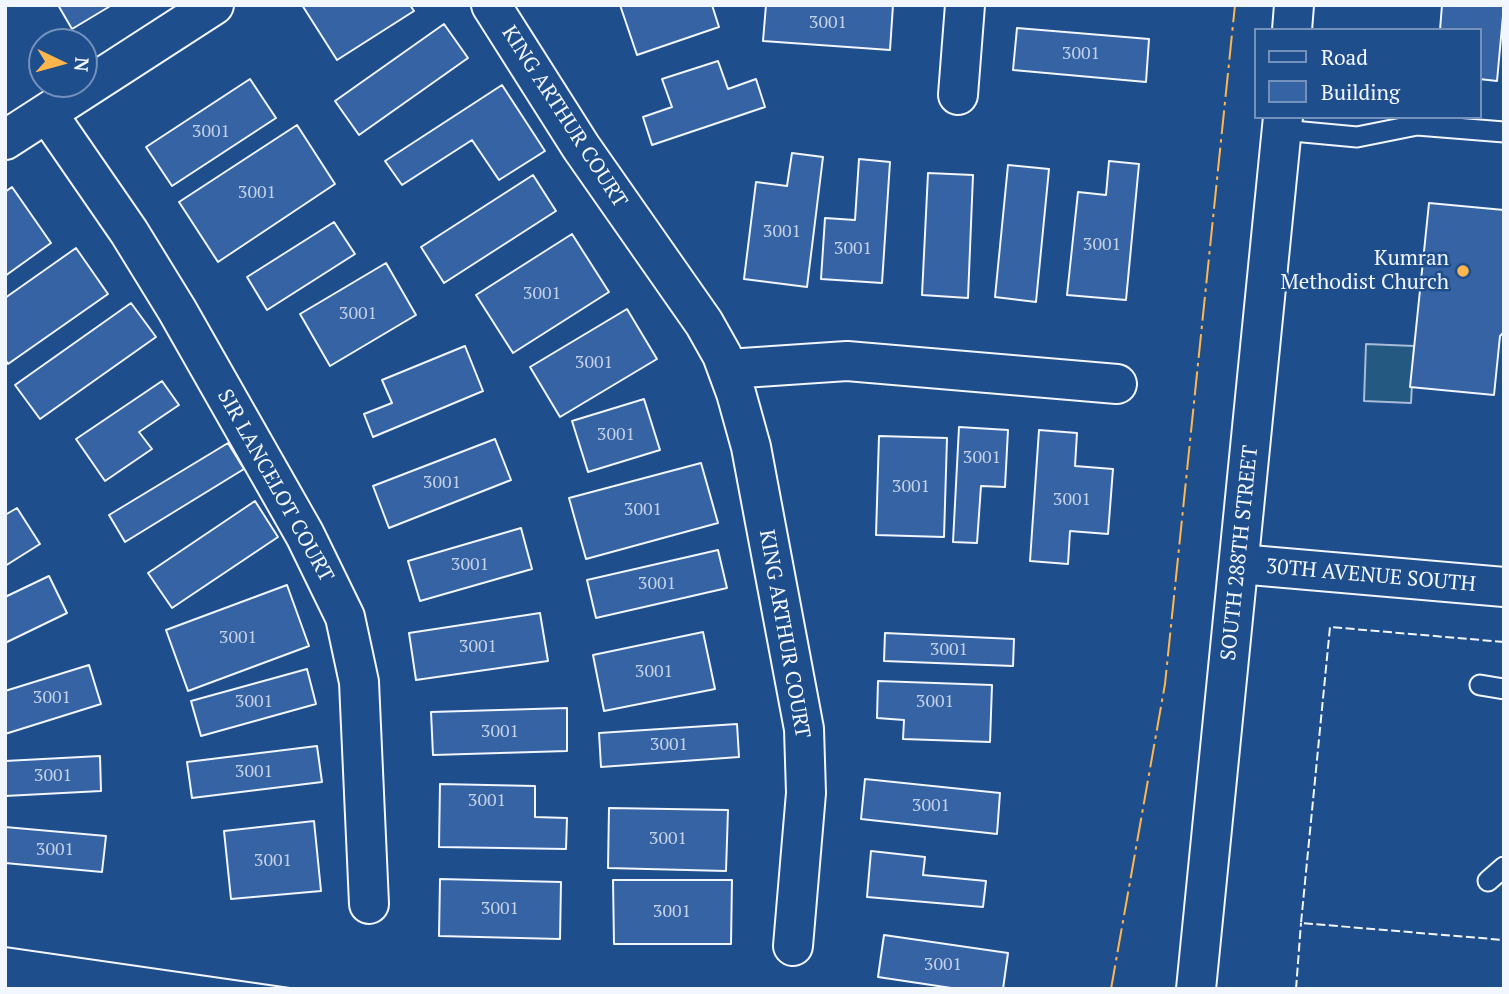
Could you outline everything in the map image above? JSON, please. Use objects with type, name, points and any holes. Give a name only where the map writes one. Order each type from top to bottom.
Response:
[{"type":"street","points":[[5,140],[214,5]]},
{"type":"street","name":"KING ARTHUR COURT","points":[[491,5],[581,147],[704,323],[728,369],[751,447],[804,729],[806,793],[793,946]]},
{"type":"street","points":[[958,95],[965,5]]},
{"type":"street","points":[[1292,28],[1294,5]]},
{"type":"street","name":"SIR LANCELOT COURT","points":[[47,113],[172,301],[305,535],[345,617],[359,682],[369,904]]},
{"type":"street","name":"SOUTH 288TH STREET","points":[[1196,989],[1283,124]]},
{"type":"street","points":[[728,369],[847,361],[1117,384]]},
{"type":"street","name":"30TH AVENUE SOUTH","points":[[1239,564],[1504,587]]},
{"type":"lane","points":[[1283,124],[1357,137],[1418,125],[1504,132]]},
{"type":"lane","points":[[1480,685],[1504,689]]},
{"type":"lane","points":[[1488,881],[1504,867]]},
{"type":"shaded area","points":[[1366,344],[1414,346],[1411,403],[1364,401]]},
{"type":"building","points":[[58,5],[112,5],[74,28]]},
{"type":"building","points":[[302,5],[410,5],[414,11],[337,60]]},
{"type":"building","points":[[620,5],[712,5],[719,27],[637,55]]},
{"type":"building","points":[[766,5],[893,5],[890,50],[763,41]]},
{"type":"building","points":[[1442,5],[1504,5],[1497,81],[1481,79],[1481,28],[1440,28]]},
{"type":"building","points":[[444,24],[468,58],[359,135],[335,101]]},
{"type":"building","points":[[1017,28],[1149,39],[1146,82],[1013,70]]},
{"type":"building","points":[[718,61],[728,89],[756,79],[765,107],[652,145],[643,117],[672,107],[662,79]]},
{"type":"building","points":[[250,79],[276,118],[172,186],[146,147]]},
{"type":"building","points":[[502,85],[545,151],[499,180],[472,140],[402,185],[385,161]]},
{"type":"building","points":[[297,125],[335,184],[218,262],[179,202]]},
{"type":"building","points":[[792,153],[823,157],[807,287],[744,279],[756,182],[787,186]]},
{"type":"building","points":[[859,159],[890,162],[882,283],[821,279],[825,218],[855,220]]},
{"type":"building","points":[[1109,161],[1139,164],[1126,300],[1067,295],[1078,192],[1106,195]]},
{"type":"building","points":[[1008,165],[1049,169],[1036,302],[995,297]]},
{"type":"building","points":[[928,173],[973,175],[968,298],[922,295]]},
{"type":"building","points":[[533,175],[556,211],[444,283],[421,247]]},
{"type":"building","points":[[12,187],[51,243],[5,276],[5,192]]},
{"type":"building","name":"Kumran Methodist Church","points":[[1429,203],[1504,210],[1504,332],[1500,336],[1494,395],[1410,387]]},
{"type":"building","points":[[334,222],[355,254],[267,310],[247,277]]},
{"type":"building","points":[[572,234],[609,292],[513,353],[476,295]]},
{"type":"building","points":[[76,248],[108,294],[8,364],[5,359],[5,298]]},
{"type":"building","points":[[386,263],[416,315],[330,366],[300,314]]},
{"type":"building","points":[[131,303],[156,337],[40,419],[15,385]]},
{"type":"building","points":[[627,309],[657,359],[560,417],[530,367]]},
{"type":"building","points":[[465,346],[483,391],[373,437],[364,414],[392,403],[382,380]]},
{"type":"building","points":[[162,381],[179,405],[139,432],[152,449],[105,481],[76,439]]},
{"type":"building","points":[[644,399],[660,450],[588,472],[572,421]]},
{"type":"building","points":[[959,427],[1008,430],[1005,487],[981,486],[977,543],[953,542]]},
{"type":"building","points":[[1039,430],[1077,433],[1075,466],[1113,469],[1108,534],[1070,531],[1068,564],[1030,561]]},
{"type":"building","points":[[879,436],[947,438],[944,537],[876,535]]},
{"type":"building","points":[[495,439],[511,480],[389,528],[373,486]]},
{"type":"building","points":[[228,443],[244,469],[125,542],[109,515]]},
{"type":"building","points":[[701,463],[718,523],[586,559],[569,498]]},
{"type":"building","points":[[255,501],[278,537],[172,608],[148,573]]},
{"type":"building","points":[[17,508],[40,544],[5,566],[5,515]]},
{"type":"building","points":[[521,528],[532,569],[420,601],[408,561]]},
{"type":"building","points":[[718,550],[727,588],[596,618],[587,580]]},
{"type":"building","points":[[49,576],[67,613],[5,643],[5,597]]},
{"type":"building","points":[[287,585],[309,646],[188,691],[166,630]]},
{"type":"building","points":[[540,613],[548,661],[416,680],[409,633]]},
{"type":"building","points":[[703,632],[715,689],[604,711],[593,655]]},
{"type":"building","points":[[885,633],[1014,639],[1013,666],[884,661]]},
{"type":"building","points":[[89,665],[101,704],[5,734],[5,691]]},
{"type":"building","points":[[307,669],[316,704],[201,736],[191,701]]},
{"type":"building","points":[[878,681],[992,685],[990,742],[903,739],[904,720],[877,718]]},
{"type":"building","points":[[567,708],[567,751],[433,755],[431,712]]},
{"type":"building","points":[[737,724],[739,757],[601,767],[599,733]]},
{"type":"building","points":[[317,746],[322,782],[192,798],[187,762]]},
{"type":"building","points":[[100,756],[101,791],[5,796],[5,761]]},
{"type":"building","points":[[865,779],[1000,793],[997,834],[861,819]]},
{"type":"building","points":[[440,784],[535,786],[535,817],[567,818],[566,849],[439,847]]},
{"type":"building","points":[[609,808],[728,810],[726,871],[608,868]]},
{"type":"building","points":[[314,821],[321,891],[231,899],[224,831]]},
{"type":"building","points":[[5,827],[106,836],[102,872],[5,863]]},
{"type":"building","points":[[871,851],[925,857],[923,875],[986,881],[983,907],[867,897]]},
{"type":"building","points":[[440,879],[561,882],[560,939],[439,936]]},
{"type":"building","points":[[613,880],[732,880],[731,944],[614,944]]},
{"type":"building","points":[[884,935],[1008,953],[1003,989],[958,989],[878,977]]},
{"type":"tram line","points":[[5,947],[297,989]]},
{"type":"tram line","points":[[5,988],[10,989]]},
{"type":"fence","points":[[1504,642],[1330,627],[1301,923],[1504,940]]},
{"type":"fence","points":[[1296,989],[1301,923]]},
{"type":"power","points":[[1111,989],[1165,684],[1235,5]]},
{"type":"place","name":"Kumran Methodist Church","points":[[1463,271]]}]
